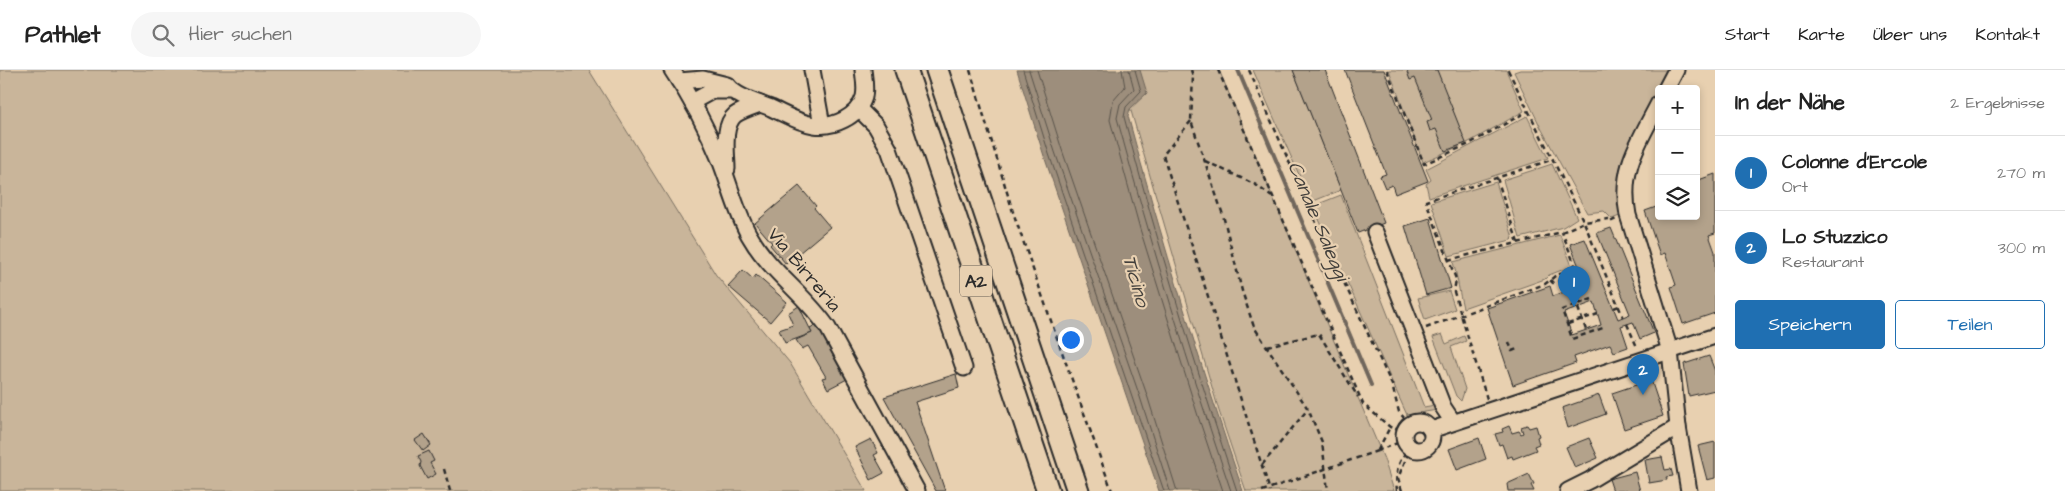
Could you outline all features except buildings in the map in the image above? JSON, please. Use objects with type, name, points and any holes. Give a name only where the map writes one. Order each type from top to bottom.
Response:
[{"type":"highway","name":"A2","points":[[906,70],[1048,491]]},
{"type":"highway","name":"A2","points":[[937,70],[1078,491]]},
{"type":"street","points":[[812,70],[822,126]]},
{"type":"street","points":[[692,102],[712,91],[732,91],[810,124],[822,126],[839,121],[858,108],[865,92],[863,70]]},
{"type":"street","points":[[1668,85],[1676,70]]},
{"type":"street","points":[[675,76],[703,78],[727,84],[732,91]]},
{"type":"street","name":"Via Birreria","points":[[675,76],[692,102],[710,137],[750,236],[760,252],[815,311],[828,328],[917,491]]},
{"type":"street","points":[[727,179],[729,124],[737,114],[760,104]]},
{"type":"street","points":[[858,108],[876,126],[889,149],[964,368]]},
{"type":"street","points":[[1655,111],[1627,168],[1625,193],[1628,215],[1670,351],[1678,427],[1689,491]]},
{"type":"street","points":[[1375,232],[1443,407],[1453,422]]},
{"type":"street","points":[[1430,430],[1715,336]]},
{"type":"street","points":[[1414,423],[1424,424],[1430,430],[1431,439],[1427,446],[1419,450],[1408,436],[1414,423]]},
{"type":"street","points":[[1568,491],[1590,480],[1678,427]]},
{"type":"path","points":[[970,70],[1013,212],[1112,491]]},
{"type":"path","points":[[1192,70],[1191,121],[1223,215],[1232,255],[1248,309],[1254,327],[1308,409],[1322,442],[1328,491]]},
{"type":"path","points":[[1218,70],[1363,404]]},
{"type":"path","points":[[1249,70],[1311,212],[1392,385],[1408,436],[1398,478],[1402,491]]},
{"type":"path","points":[[1387,70],[1424,164],[1469,144],[1528,111]]},
{"type":"path","points":[[1508,70],[1584,222],[1623,317]]},
{"type":"path","points":[[1191,121],[1163,155],[1270,491]]},
{"type":"path","points":[[1491,410],[1454,292],[1456,280],[1426,201],[1554,160]]},
{"type":"path","points":[[1205,161],[1256,185],[1273,198]]},
{"type":"path","points":[[1497,178],[1518,243]]},
{"type":"path","points":[[1448,260],[1562,232],[1584,222],[1609,219],[1610,222]]},
{"type":"path","points":[[1413,333],[1545,284],[1555,276],[1576,268],[1562,232]]},
{"type":"path","points":[[1550,280],[1553,283],[1566,278],[1571,289]]},
{"type":"path","points":[[1592,299],[1562,310],[1570,338],[1572,339],[1603,328]]},
{"type":"path","points":[[1614,308],[1619,306]]},
{"type":"path","points":[[1578,308],[1586,330]]},
{"type":"path","points":[[1568,324],[1598,314]]},
{"type":"path","points":[[1627,324],[1643,360]]},
{"type":"path","points":[[1266,346],[1319,334],[1363,404],[1390,427],[1408,436]]},
{"type":"path","points":[[1510,342],[1512,351],[1520,348]]},
{"type":"path","points":[[1262,465],[1308,409]]},
{"type":"path","points":[[1377,451],[1390,427]]},
{"type":"path","points":[[1262,491],[1377,451],[1408,436]]},
{"type":"path","points":[[1397,491],[1395,474],[1408,436]]},
{"type":"path","points":[[444,469],[450,491]]},
{"type":"shaded area","points":[[0,70],[589,70],[716,275],[790,363],[866,491],[0,491]]},
{"type":"shaded area","points":[[1119,70],[1219,70],[1384,459],[1394,491],[1246,491],[1219,411]]},
{"type":"shaded area","points":[[1253,70],[1293,70],[1341,190],[1311,202]]},
{"type":"shaded area","points":[[1389,70],[1506,70],[1524,111],[1469,142],[1423,162]]},
{"type":"shaded area","points":[[1520,70],[1669,70],[1661,85],[1655,85],[1655,95],[1641,120],[1624,159],[1620,183],[1622,215],[1612,219],[1604,211],[1587,213],[1541,128],[1514,72]]},
{"type":"shaded area","points":[[1527,116],[1548,158],[1429,197],[1426,184],[1431,180],[1426,169]]},
{"type":"shaded area","points":[[1552,164],[1577,218],[1563,227],[1520,238],[1503,180]]},
{"type":"shaded area","points":[[1496,182],[1513,238],[1449,256],[1431,202]]},
{"type":"shaded area","points":[[1341,195],[1424,407],[1435,405],[1437,410],[1407,415],[1313,206]]},
{"type":"shaded area","points":[[1560,235],[1572,266],[1549,275],[1545,279],[1463,308],[1453,262]]},
{"type":"shaded area","points":[[1449,291],[1455,309],[1425,320],[1418,298]]},
{"type":"shaded area","points":[[1442,334],[1446,344],[1464,336],[1466,341],[1451,347],[1465,389],[1461,401],[1456,396],[1433,337]]},
{"type":"water","name":"Ticino","points":[[1017,70],[1140,70],[1147,93],[1130,109],[1128,116],[1182,304],[1243,491],[1159,491],[1044,156]]},
{"type":"waterway","name":"Canale Saleggi","points":[[1238,70],[1371,385]]},
{"type":"place","name":"Colonne d'Ercole","points":[[1574,307]]},
{"type":"place","name":"Lo Stuzzico","points":[[1643,395]]}]
